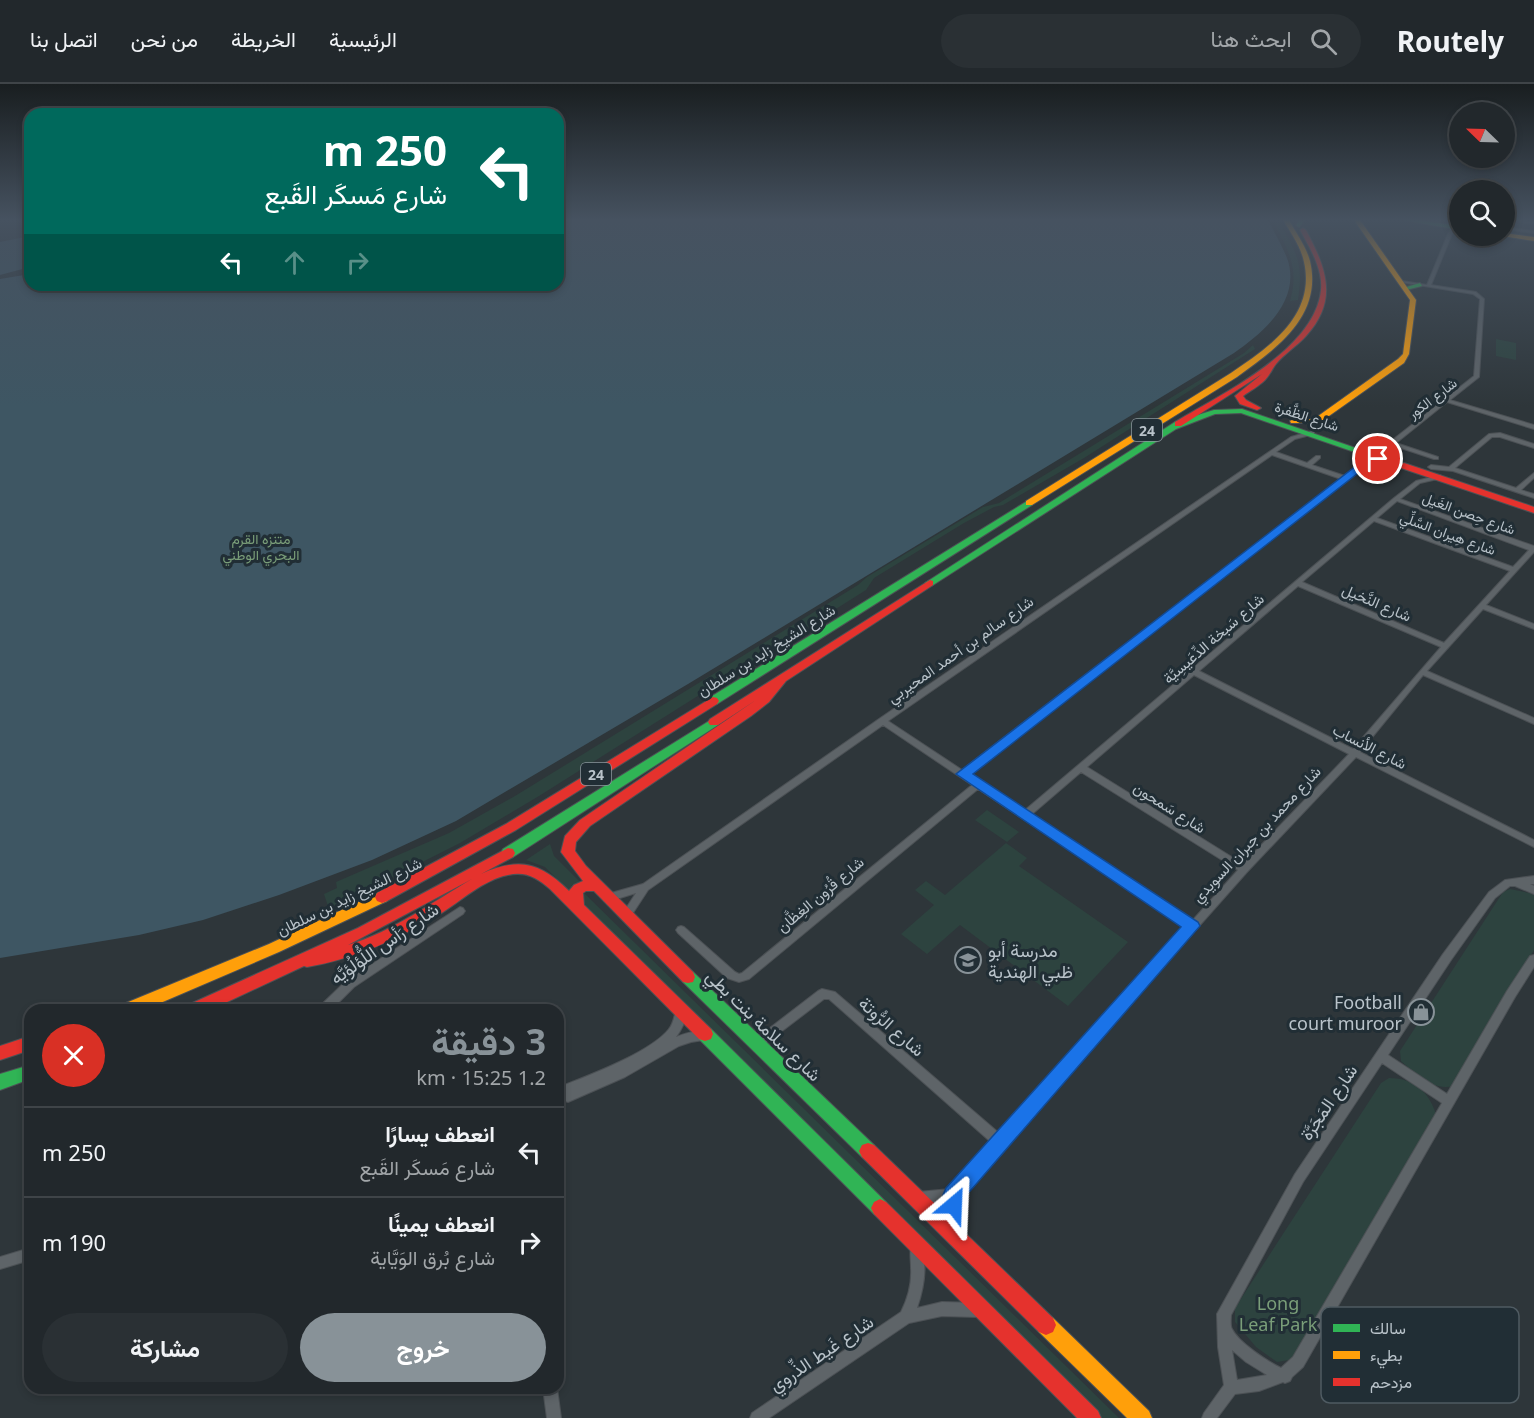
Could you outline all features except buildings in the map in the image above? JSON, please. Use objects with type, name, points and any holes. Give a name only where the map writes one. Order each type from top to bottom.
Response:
[{"type":"main road","name":"شارع الشيخ زايد بن سلطان","points":[[140,1004],[307,934],[452,861],[520,821],[1234,375],[1287,335],[1307,306],[1311,282]]},
{"type":"main road","name":"شارع الشيخ زايد بن سلطان","points":[[206,1004],[303,961],[409,909],[527,842],[1273,363],[1290,350],[1308,331],[1318,316],[1325,282]]},
{"type":"main road","points":[[1316,428],[1403,358],[1414,302],[1412,282]]},
{"type":"main road","name":"شارع الظَّفرة","points":[[1273,363],[1264,377],[1239,396],[1246,404],[1293,428],[1316,428],[1379,451],[1414,468],[1534,510]]},
{"type":"main road","name":"شارع الظَّفرة","points":[[1171,428],[1189,424],[1218,410],[1262,413]]},
{"type":"main road","name":"شارع الظَّفرة","points":[[1379,451],[1433,463],[1534,502]]},
{"type":"main road","name":"شارع سلامة بنت بطي","points":[[784,676],[765,699],[747,713],[576,831],[570,840],[568,852],[607,898],[1142,1418]]},
{"type":"main road","points":[[303,961],[348,954],[429,914],[496,875],[522,868],[539,874],[577,908],[1091,1418]]},
{"type":"main road","points":[[577,908],[576,891],[579,887],[586,884],[597,887]]},
{"type":"main road","points":[[0,1053],[24,1045]]},
{"type":"main road","points":[[0,1082],[24,1074]]},
{"type":"street","name":"شارع الكور","points":[[1379,451],[1448,401],[1476,377],[1483,302],[1474,291],[1414,282]]},
{"type":"street","points":[[1448,401],[1534,427]]},
{"type":"street","name":"شارع سالم بن أحمد المحيربي","points":[[607,898],[645,887],[1272,453],[1293,428]]},
{"type":"street","points":[[1451,468],[1491,435],[1500,435],[1534,446]]},
{"type":"street","points":[[963,774],[1379,451]]},
{"type":"street","points":[[1272,453],[1345,478]]},
{"type":"street","points":[[1308,465],[1318,457]]},
{"type":"street","name":"شارع الظَّفرة","points":[[1433,463],[1534,496]]},
{"type":"street","points":[[1414,468],[1419,476],[1418,482]]},
{"type":"street","points":[[1517,490],[1534,475]]},
{"type":"street","name":"شارع سَبخة الدِّعَيسِيَّة","points":[[1025,815],[1396,499],[1418,482],[1440,477]]},
{"type":"street","name":"شارع حِصن الغَيل","points":[[1396,499],[1534,548]]},
{"type":"street","name":"شارع هِيران السَّلِّي","points":[[1373,519],[1514,570]]},
{"type":"street","name":"شارع محمد بن جبران السويدي","points":[[953,1195],[1244,868],[1354,754],[1422,672],[1534,548]]},
{"type":"street","name":"شارع النَّخيل","points":[[1298,583],[1445,646]]},
{"type":"street","points":[[1481,606],[1534,627]]},
{"type":"street","name":"شارع الأنساب","points":[[1194,672],[1534,844]]},
{"type":"street","points":[[1422,672],[1534,721]]},
{"type":"street","points":[[882,721],[1192,926]]},
{"type":"street","name":"شارع سَمحون","points":[[1082,768],[1244,868]]},
{"type":"street","name":"شارع قُرُون الغِظَّان","points":[[681,930],[731,975],[739,978],[745,976],[978,784]]},
{"type":"street","name":"شارع المَجَرَّة","points":[[1231,1388],[1224,1314],[1299,1178],[1380,1056],[1492,895],[1502,886],[1534,880]]},
{"type":"street","points":[[1515,882],[1534,890]]},
{"type":"street","name":"شارع سالم بن أحمد المحيربي","points":[[626,916],[645,887]]},
{"type":"street","name":"شارع رَأس اللُّؤلُؤيَّه","points":[[331,1004],[350,984],[460,911]]},
{"type":"street","points":[[1330,1307],[1511,994],[1534,959]]},
{"type":"street","name":"شارع الرُّوتة","points":[[757,1044],[822,994],[831,995],[1000,1142]]},
{"type":"street","points":[[564,1092],[665,1041],[677,1027],[681,1011]]},
{"type":"street","points":[[564,1096],[568,1097],[596,1085],[683,1039],[706,1036]]},
{"type":"street","points":[[1380,1056],[1449,1101]]},
{"type":"street","points":[[915,1198],[953,1195],[954,1222],[959,1240]]},
{"type":"street","points":[[906,1317],[919,1280],[916,1244]]},
{"type":"street","points":[[0,1263],[24,1256]]},
{"type":"street","name":"شارع غَيط الذِّروي","points":[[757,1418],[906,1317],[942,1309],[968,1309],[984,1312]]},
{"type":"street","points":[[1209,1418],[1231,1388],[1273,1381],[1285,1376],[1298,1362],[1321,1322]]},
{"type":"street","points":[[1224,1330],[1251,1359],[1285,1376]]},
{"type":"street","points":[[551,1394],[554,1418]]},
{"type":"green space","points":[[1294,282],[1300,282],[1298,300],[1290,301]]},
{"type":"green space","points":[[1496,339],[1516,343],[1516,360],[1496,356]]},
{"type":"green space","points":[[1253,345],[1255,349],[1084,458],[1003,505],[994,507],[964,523],[874,578],[866,590],[539,796],[460,843],[329,909],[324,894],[337,888],[336,882],[449,833],[515,796],[858,585],[867,577],[983,507],[999,503],[1244,353]]},
{"type":"green space","points":[[987,810],[1019,832],[1007,842],[975,820]]},
{"type":"green space","points":[[1006,843],[1027,858],[1019,866],[1128,942],[1068,1006],[960,925],[927,954],[901,934],[934,905],[915,890],[926,881],[945,895]]},
{"type":"green space","points":[[550,844],[554,856],[580,882],[572,885],[569,891],[545,867],[526,860]]},
{"type":"green space","points":[[1510,889],[1534,894],[1534,950],[1454,1086],[1432,1084],[1401,1061],[1400,1051],[1503,892]]},
{"type":"green space","points":[[583,892],[1119,1418],[1098,1418],[581,901]]},
{"type":"green space","name":"Long Leaf Park","points":[[1389,1078],[1414,1084],[1426,1094],[1437,1117],[1326,1307],[1321,1307],[1321,1315],[1295,1359],[1277,1362],[1256,1347],[1235,1322],[1235,1308],[1381,1083]]},
{"type":"water","name":"متنزه القرم البحري الوطني","points":[[0,282],[24,282],[24,291],[564,291],[564,282],[1289,282],[1285,301],[1268,325],[1234,353],[688,684],[456,821],[372,860],[279,895],[203,920],[139,935],[0,958]]},
{"type":"traffic: fast","points":[[1406,288],[1420,285]]},
{"type":"traffic: fast","points":[[1171,428],[1214,412],[1242,411],[1404,466]]},
{"type":"traffic: fast","points":[[930,583],[1178,424]]},
{"type":"traffic: fast","points":[[713,701],[1029,503]]},
{"type":"traffic: fast","points":[[508,853],[714,722]]},
{"type":"traffic: fast","points":[[688,977],[868,1151]]},
{"type":"traffic: fast","points":[[705,1034],[880,1208]]},
{"type":"traffic: fast","points":[[0,1082],[24,1074]]},
{"type":"traffic: slow","points":[[1029,503],[1264,354],[1291,329],[1301,314],[1310,282]]},
{"type":"traffic: slow","points":[[1294,421],[1316,421],[1401,361],[1406,354],[1413,300],[1401,282]]},
{"type":"traffic: slow","points":[[140,1004],[274,948],[382,897]]},
{"type":"traffic: slow","points":[[1046,1325],[1142,1418]]},
{"type":"traffic: jam","points":[[1178,424],[1242,385],[1288,351],[1306,332],[1319,312],[1324,282]]},
{"type":"traffic: jam","points":[[1257,408],[1243,402],[1239,396],[1264,377],[1273,363]]},
{"type":"traffic: jam","points":[[1404,466],[1534,510]]},
{"type":"traffic: jam","points":[[714,722],[930,583]]},
{"type":"traffic: jam","points":[[688,977],[581,870],[568,852],[570,840],[585,823],[747,713],[765,699],[781,680]]},
{"type":"traffic: jam","points":[[382,897],[511,827],[713,701]]},
{"type":"traffic: jam","points":[[206,1004],[363,932],[508,853]]},
{"type":"traffic: jam","points":[[307,961],[339,954],[386,937],[495,873],[525,868],[541,875],[559,889],[705,1034]]},
{"type":"traffic: jam","points":[[577,907],[576,891],[586,885],[597,887]]},
{"type":"traffic: jam","points":[[0,1053],[24,1045]]},
{"type":"traffic: jam","points":[[868,1151],[1046,1325]]},
{"type":"traffic: jam","points":[[880,1208],[1091,1418]]},
{"type":"place","name":"مدرسة أبو ظبي الهندية","points":[[968,960]]},
{"type":"place","name":"Football court muroor","points":[[1421,1012]]},
{"type":"route","points":[[954,1205],[953,1195],[1192,926],[963,774],[1368,461],[1378,459]]}]
